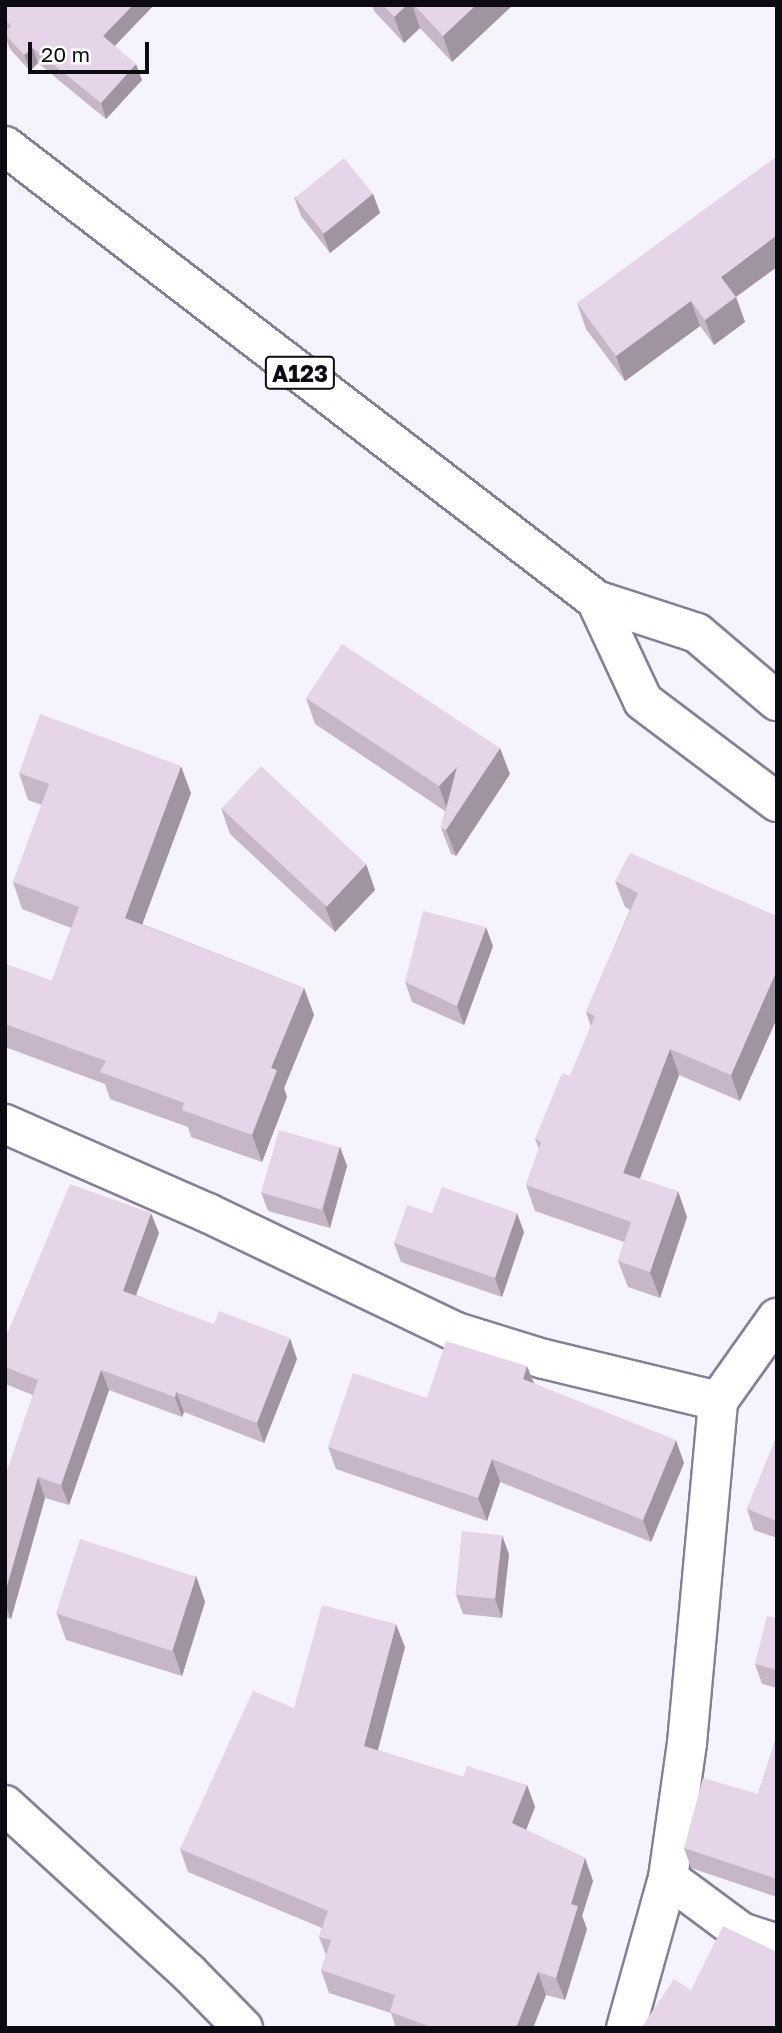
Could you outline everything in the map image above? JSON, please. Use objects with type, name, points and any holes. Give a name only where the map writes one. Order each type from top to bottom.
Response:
[{"type":"main road","name":"A123","points":[[5,146],[596,600],[697,633],[777,701]]},
{"type":"main road","name":"A123","points":[[596,600],[643,701],[777,802]]},
{"type":"main road","points":[[5,1124],[208,1213],[456,1332],[544,1359],[718,1401]]},
{"type":"main road","points":[[626,2028],[668,1878],[687,1743],[718,1401],[777,1318]]},
{"type":"main road","points":[[5,1805],[188,1972],[243,2028]]},
{"type":"main road","points":[[668,1878],[741,1932],[777,1944]]},
{"type":"building","points":[[5,5],[133,5],[103,36],[136,64],[101,103],[33,48],[24,55],[5,34],[11,26],[5,20]]},
{"type":"building","points":[[383,5],[407,5],[394,17]]},
{"type":"building","points":[[414,5],[476,5],[443,36]]},
{"type":"building","points":[[777,156],[777,235],[721,277],[736,297],[705,320],[691,301],[616,356],[577,303]]},
{"type":"building","points":[[344,158],[373,194],[324,233],[295,198]]},
{"type":"building","points":[[342,644],[500,748],[446,830],[441,828],[457,767],[439,786],[306,698]]},
{"type":"building","points":[[40,714],[181,766],[125,918],[304,988],[271,1068],[277,1070],[252,1135],[182,1110],[184,1103],[100,1072],[106,1061],[5,1024],[5,964],[52,981],[79,907],[13,882],[49,784],[19,773]]},
{"type":"building","points":[[261,766],[366,864],[327,907],[221,808]]},
{"type":"building","points":[[630,853],[777,916],[777,970],[731,1075],[670,1049],[623,1173],[678,1191],[650,1272],[618,1261],[631,1222],[526,1185],[541,1142],[535,1139],[562,1073],[570,1076],[595,1016],[586,1012],[638,893],[615,881]]},
{"type":"building","points":[[423,911],[486,927],[457,1006],[405,982]]},
{"type":"building","points":[[279,1130],[340,1147],[322,1210],[261,1192]]},
{"type":"building","points":[[70,1184],[151,1213],[123,1291],[214,1324],[219,1311],[290,1338],[257,1423],[176,1392],[175,1397],[101,1370],[61,1485],[38,1477],[5,1593],[5,1478],[38,1380],[5,1367],[5,1331],[8,1332]]},
{"type":"building","points":[[442,1187],[517,1213],[495,1278],[394,1243],[407,1205],[432,1213]]},
{"type":"building","points":[[446,1341],[527,1366],[523,1379],[676,1440],[643,1520],[492,1459],[478,1498],[328,1447],[353,1373],[427,1398]]},
{"type":"building","points":[[777,1436],[777,1521],[747,1509]]},
{"type":"building","points":[[462,1531],[502,1535],[495,1599],[455,1595]]},
{"type":"building","points":[[80,1539],[196,1577],[172,1651],[56,1613]]},
{"type":"building","points":[[322,1605],[396,1624],[364,1746],[463,1777],[467,1766],[527,1785],[512,1823],[585,1858],[571,1904],[578,1906],[556,1978],[538,1972],[516,2028],[434,2028],[390,2012],[395,1995],[321,1970],[331,1940],[319,1937],[328,1911],[180,1849],[253,1691],[294,1708]]},
{"type":"building","points":[[767,1616],[777,1618],[777,1670],[755,1664]]},
{"type":"building","points":[[777,1735],[777,1879],[684,1848],[703,1778],[758,1794]]},
{"type":"building","points":[[723,1926],[777,1952],[777,2028],[641,2028],[674,1979],[691,1990]]}]
